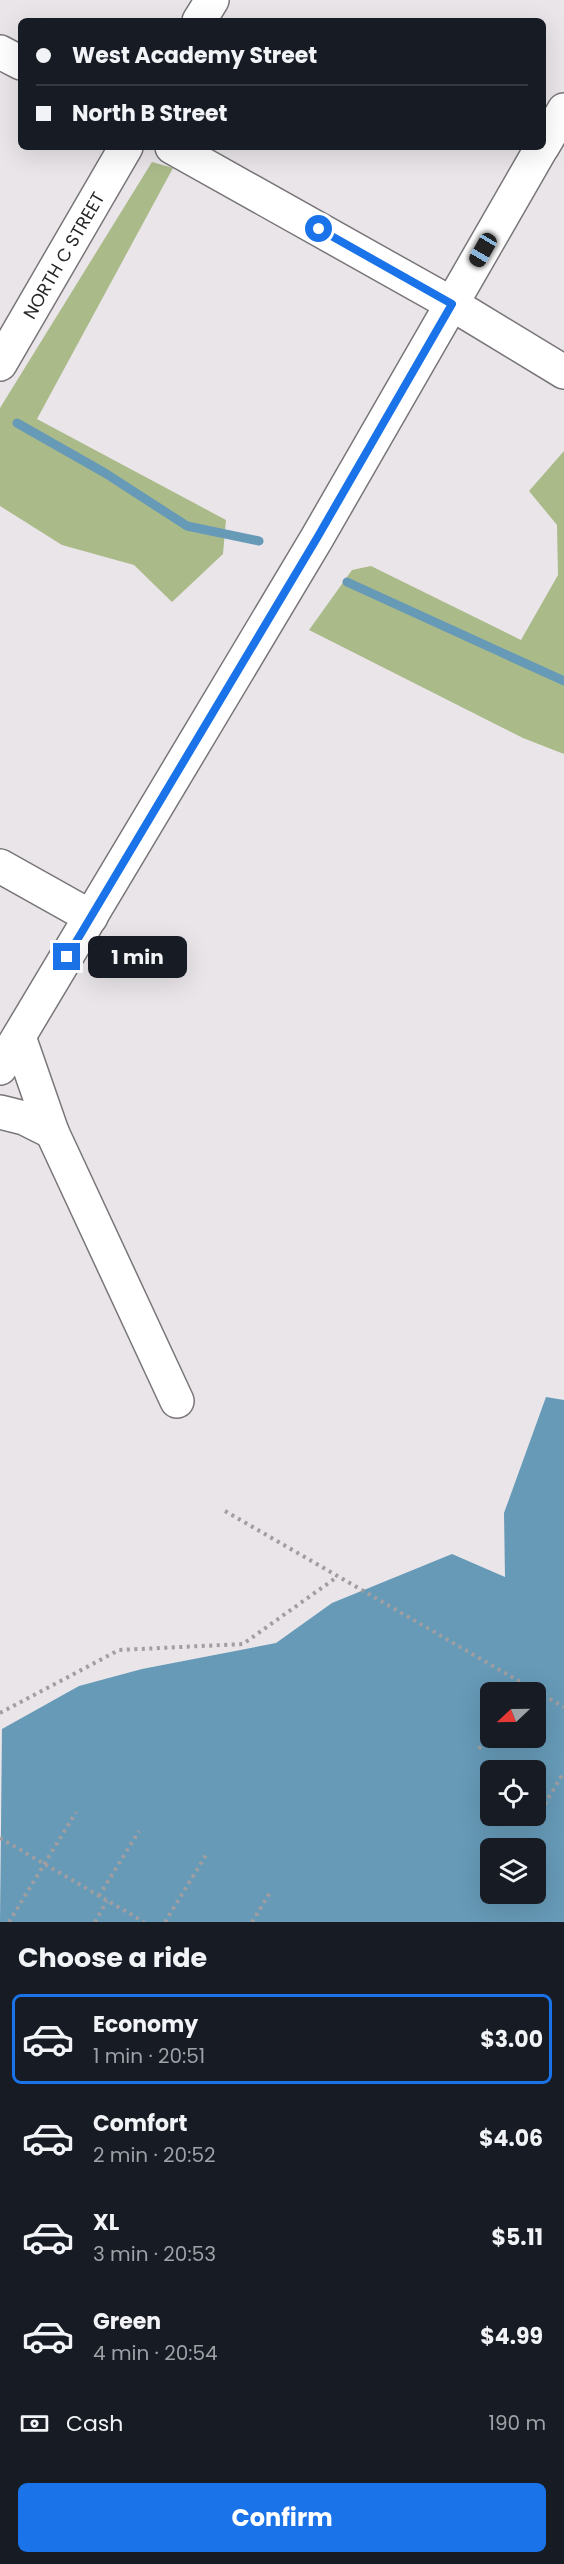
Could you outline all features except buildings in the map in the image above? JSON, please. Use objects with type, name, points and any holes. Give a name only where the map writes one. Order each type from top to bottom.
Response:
[{"type":"street","points":[[201,18],[212,0]]},
{"type":"street","points":[[0,52],[18,61]]},
{"type":"street","points":[[546,141],[564,110]]},
{"type":"street","name":"NORTH C STREET","points":[[0,364],[124,150]]},
{"type":"street","points":[[177,150],[452,304],[564,372]]},
{"type":"street","points":[[0,1068],[317,538],[541,150]]},
{"type":"street","points":[[0,866],[91,917]]},
{"type":"street","points":[[19,1037],[52,1132],[177,1401]]},
{"type":"street","points":[[0,1112],[24,1118],[52,1132]]},
{"type":"path","points":[[225,1511],[564,1707]]},
{"type":"path","points":[[0,1713],[119,1650],[243,1644],[337,1576]]},
{"type":"path","points":[[546,1801],[564,1772]]},
{"type":"path","points":[[9,1922],[76,1812]]},
{"type":"path","points":[[99,1896],[140,1831]]},
{"type":"path","points":[[0,1838],[144,1922]]},
{"type":"path","points":[[165,1922],[206,1855]]},
{"type":"path","points":[[252,1922],[271,1891]]},
{"type":"path","points":[[94,1922],[107,1901]]},
{"type":"green space","points":[[152,162],[173,168],[37,419],[226,520],[223,554],[172,602],[134,565],[62,545],[0,506],[0,408]]},
{"type":"green space","points":[[564,451],[564,754],[523,738],[309,630],[352,570],[371,566],[521,640],[558,575],[557,525],[529,491]]},
{"type":"water","points":[[546,1397],[564,1400],[564,1922],[0,1922],[2,1729],[79,1686],[142,1669],[276,1643],[332,1603],[452,1554],[505,1577],[504,1513]]},
{"type":"waterway","points":[[17,423],[105,473],[187,526],[259,541]]},
{"type":"waterway","points":[[347,582],[564,681]]},
{"type":"route","points":[[67,957],[317,538],[452,304],[319,229]]}]
